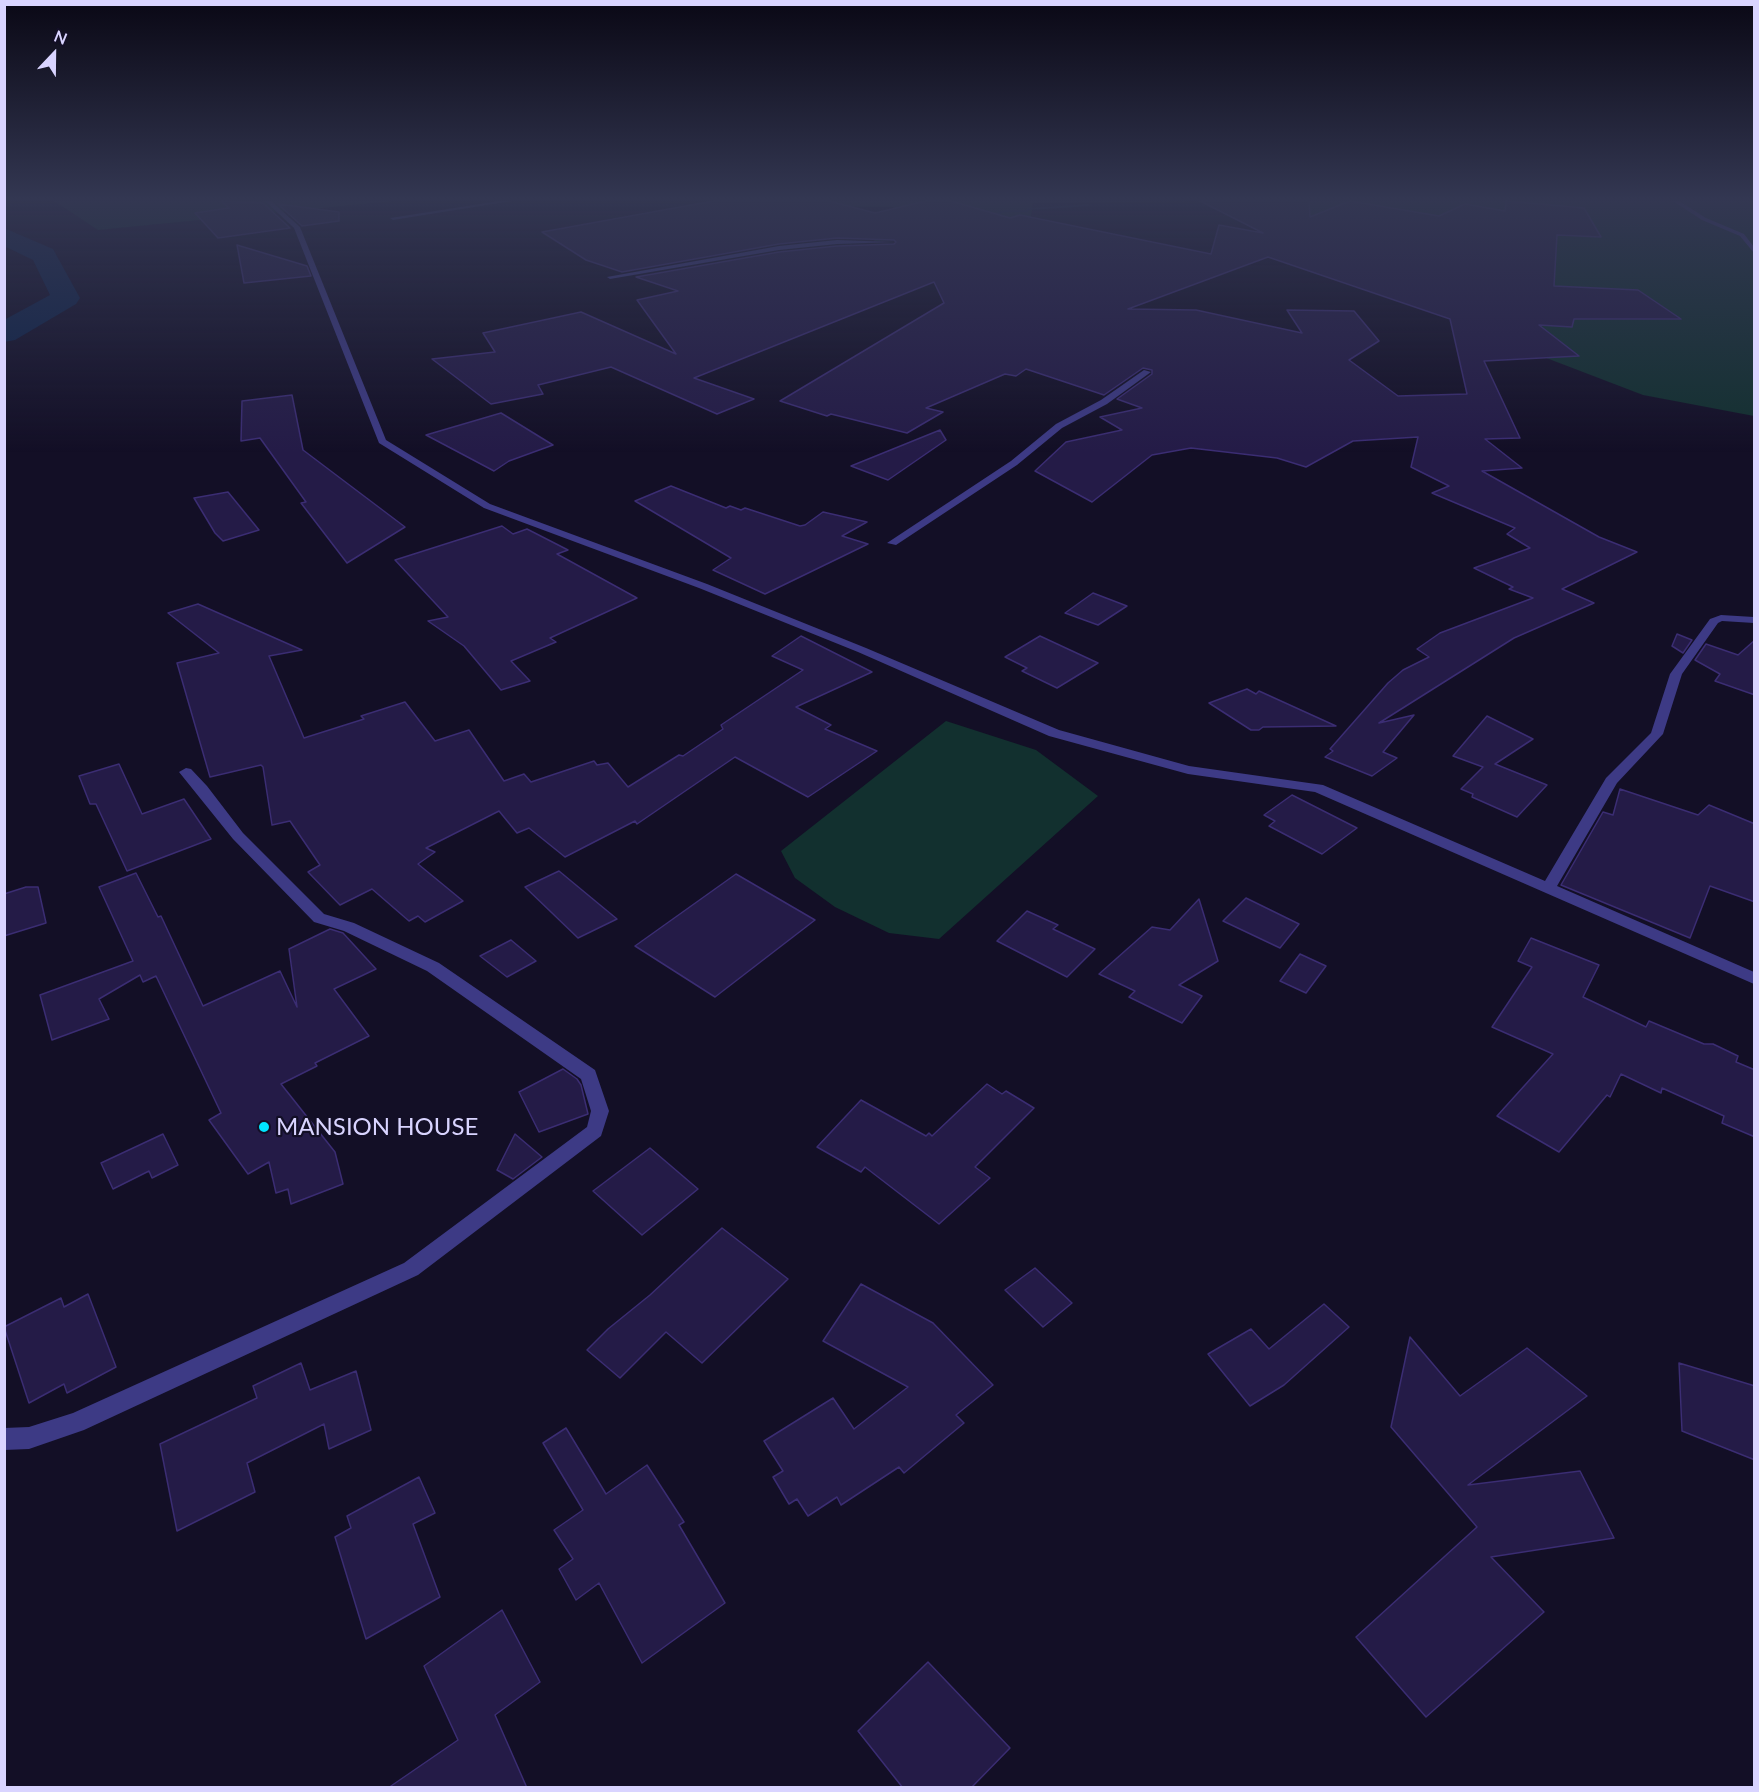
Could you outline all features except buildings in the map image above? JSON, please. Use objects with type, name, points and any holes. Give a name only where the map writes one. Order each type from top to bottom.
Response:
[{"type":"street","points":[[320,285],[382,441],[487,506],[703,586],[873,655],[1054,733],[1188,770],[1318,788],[1755,978]]},
{"type":"street","points":[[892,543],[1014,463],[1059,426],[1104,402],[1147,372]]},
{"type":"street","points":[[1548,888],[1611,781],[1657,734],[1676,674],[1714,621],[1721,618],[1755,620]]},
{"type":"street","points":[[4,1439],[29,1438],[76,1423],[411,1269],[595,1131],[600,1111],[589,1075],[433,967],[349,927],[319,918],[238,836],[186,772]]},
{"type":"green space","points":[[1407,285],[1754,285],[1754,416],[1643,395],[1481,333]]},
{"type":"green space","points":[[946,721],[1036,750],[1098,796],[939,939],[889,933],[835,907],[795,878],[781,851]]},
{"type":"waterway","points":[[4,333],[66,298],[59,285]]},
{"type":"place","name":"MANSION HOUSE","points":[[264,1127]]}]
